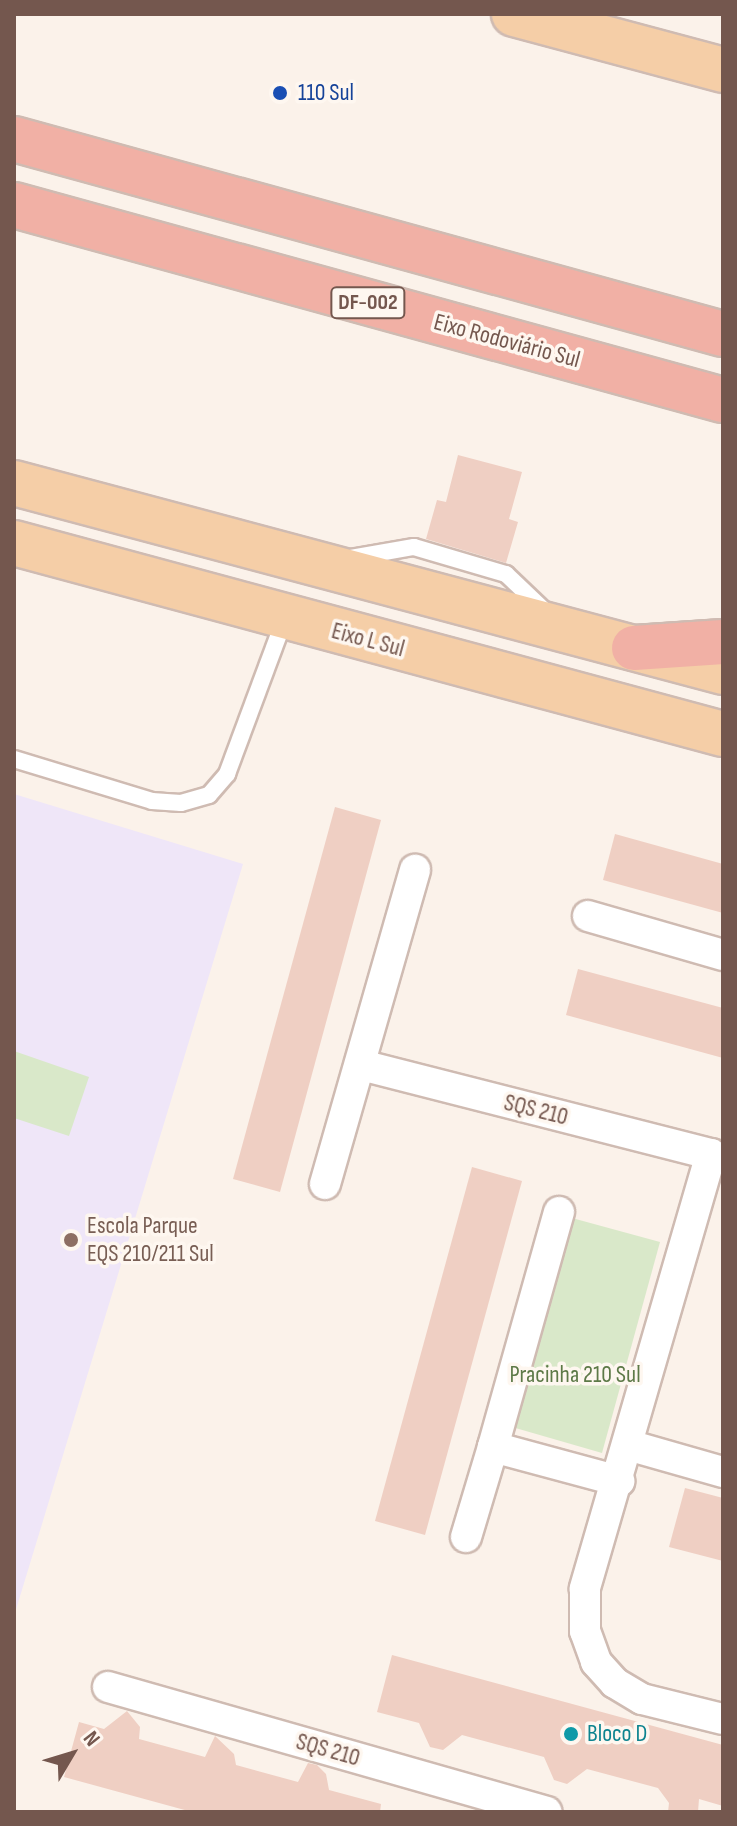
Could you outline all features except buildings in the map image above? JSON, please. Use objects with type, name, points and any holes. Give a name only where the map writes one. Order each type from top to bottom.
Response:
[{"type":"highway","points":[[14,139],[723,334]]},
{"type":"highway","name":"Eixo Rodoviário Sul","points":[[14,205],[723,400]]},
{"type":"highway","points":[[634,648],[723,642]]},
{"type":"main road","points":[[514,14],[723,70]]},
{"type":"main road","points":[[14,483],[723,672]]},
{"type":"main road","name":"Eixo L Sul","points":[[14,543],[723,734]]},
{"type":"street","points":[[325,1184],[415,870]]},
{"type":"street","points":[[588,916],[723,955]]},
{"type":"street","name":"SQS 210","points":[[361,1065],[717,1155],[585,1589],[585,1631],[596,1662],[615,1683],[642,1699],[723,1719]]},
{"type":"street","points":[[466,1537],[559,1212]]},
{"type":"street","points":[[628,1445],[723,1472]]},
{"type":"street","points":[[493,1447],[619,1481]]},
{"type":"street","name":"SQS 210","points":[[108,1687],[547,1812]]},
{"type":"lane","points":[[14,759],[152,801],[181,803],[209,795],[227,774],[285,618]]},
{"type":"shaded area","name":"Escola Parque EQS 210/211 Sul","points":[[14,794],[243,864],[14,1616]]},
{"type":"green space","points":[[14,1051],[89,1077],[69,1136],[14,1118]]},
{"type":"green space","name":"Pracinha 210 Sul","points":[[572,1218],[660,1242],[602,1453],[512,1427]]},
{"type":"place","name":"110 Sul","points":[[280,93]]},
{"type":"place","name":"Escola Parque EQS 210/211 Sul","points":[[71,1240]]},
{"type":"place","name":"Bloco D","points":[[571,1734]]}]
